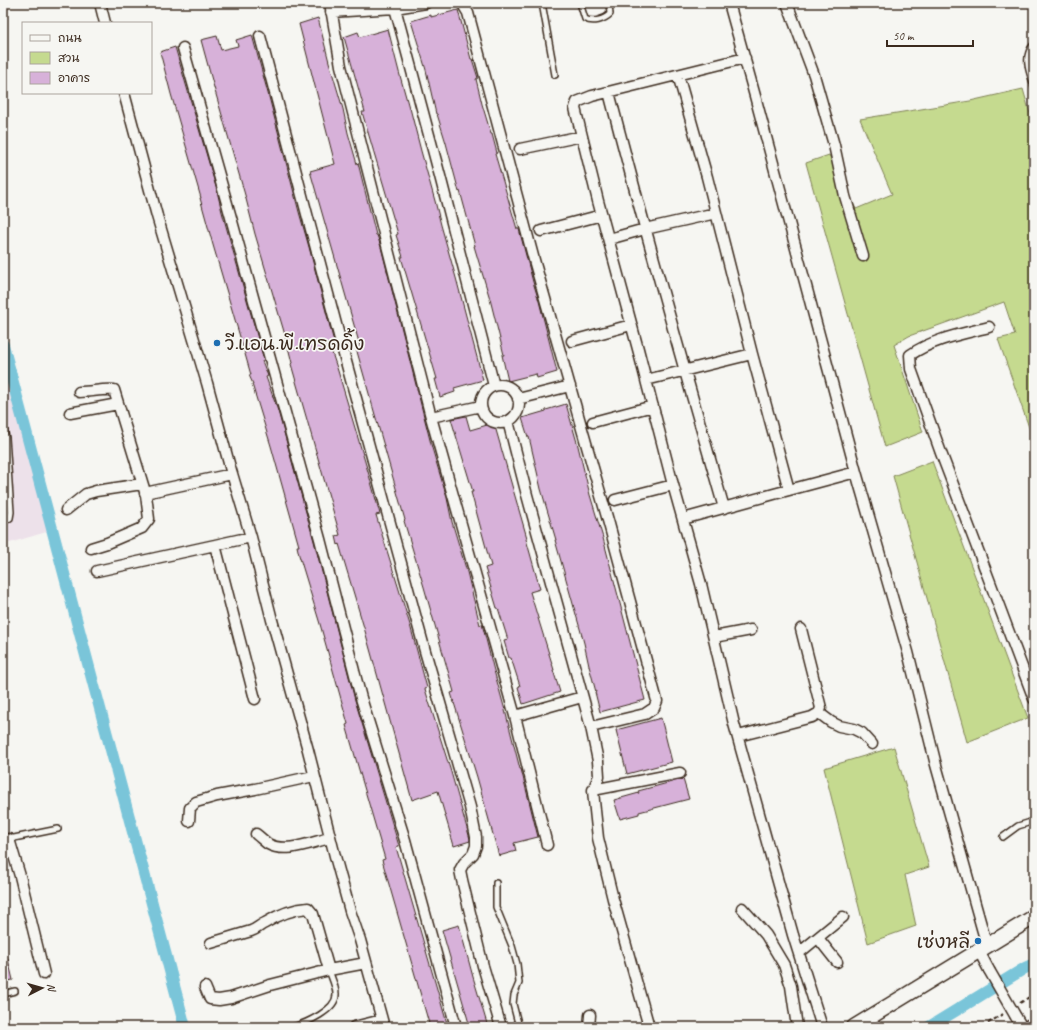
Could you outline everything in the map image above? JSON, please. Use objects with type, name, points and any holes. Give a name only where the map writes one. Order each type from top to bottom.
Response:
[{"type":"main road","points":[[854,1027],[1034,918]]},
{"type":"street","points":[[100,3],[105,22]]},
{"type":"street","points":[[426,3],[395,8],[331,7],[341,66],[431,417],[515,716],[547,845]]},
{"type":"street","points":[[462,3],[468,13],[534,260],[609,524],[657,701],[654,708],[644,714],[591,728]]},
{"type":"street","points":[[729,3],[807,285],[856,472],[908,652],[988,970],[1022,1027]]},
{"type":"street","points":[[787,3],[814,75],[834,145],[845,196],[863,256]]},
{"type":"street","points":[[395,8],[494,386]]},
{"type":"street","points":[[260,36],[342,347],[429,665],[470,807],[476,837],[476,846],[460,870],[483,966],[501,1027]]},
{"type":"street","points":[[183,48],[317,528],[361,698],[405,840],[456,1027]]},
{"type":"street","points":[[745,58],[592,96],[578,102],[575,108],[673,485],[701,584],[734,724],[799,953],[822,1027]]},
{"type":"street","points":[[678,75],[707,177],[752,354],[789,490]]},
{"type":"street","points":[[609,92],[684,371],[724,508]]},
{"type":"street","points":[[124,94],[157,216],[251,537],[330,838],[383,1024],[354,1027]]},
{"type":"street","points":[[520,150],[582,136]]},
{"type":"street","points":[[609,239],[645,229],[716,213]]},
{"type":"street","points":[[541,231],[602,215]]},
{"type":"street","points":[[572,341],[631,325]]},
{"type":"street","points":[[989,327],[939,340],[918,349],[910,355],[911,369],[941,453],[1034,699]]},
{"type":"street","points":[[646,380],[752,354]]},
{"type":"street","points":[[502,385],[509,388],[515,392],[518,399],[517,412],[514,417],[508,421],[501,423],[494,422],[488,419],[483,413],[481,400],[488,389],[494,386],[502,385]]},
{"type":"street","points":[[518,399],[570,386]]},
{"type":"street","points":[[79,392],[106,389],[114,390],[143,488],[149,519],[142,528],[91,548]]},
{"type":"street","points":[[70,414],[118,404]]},
{"type":"street","points":[[431,417],[481,406]]},
{"type":"street","points":[[593,422],[653,406]]},
{"type":"street","points":[[508,421],[591,728],[598,761],[599,776],[594,790],[598,838],[613,899],[649,1027]]},
{"type":"street","points":[[683,519],[856,472]]},
{"type":"street","points":[[66,510],[86,494],[96,491],[143,488],[232,474]]},
{"type":"street","points":[[615,500],[673,485]]},
{"type":"street","points":[[97,571],[251,537]]},
{"type":"street","points":[[215,545],[255,699]]},
{"type":"street","points":[[738,736],[812,717],[819,713],[821,708],[801,629]]},
{"type":"street","points":[[714,637],[751,630]]},
{"type":"street","points":[[515,716],[582,697]]},
{"type":"street","points":[[819,713],[839,726],[854,729],[862,733],[872,744]]},
{"type":"street","points":[[594,790],[680,773]]},
{"type":"street","points":[[189,821],[190,808],[196,802],[217,796],[314,776]]},
{"type":"street","points":[[256,834],[269,844],[286,848],[293,848],[330,838]]},
{"type":"street","points":[[6,840],[20,876],[44,974]]},
{"type":"street","points":[[211,942],[258,929],[263,924],[279,915],[308,908],[313,914],[328,970]]},
{"type":"street","points":[[742,908],[766,935],[784,965],[791,986],[797,1027]]},
{"type":"street","points":[[799,953],[844,917]]},
{"type":"street","points":[[818,938],[837,962]]},
{"type":"street","points":[[205,987],[210,999],[219,1000],[232,998],[270,985],[366,962]]},
{"type":"street","points":[[589,1027],[590,1015]]},
{"type":"street","points":[[1026,1027],[1034,1022]]},
{"type":"lane","points":[[542,3],[555,75]]},
{"type":"lane","points":[[580,3],[585,19],[590,22],[606,18],[610,14],[609,3]]},
{"type":"lane","points":[[1034,44],[1029,51],[1027,59],[1034,86]]},
{"type":"lane","points":[[3,425],[6,438],[12,512],[10,518],[3,522]]},
{"type":"lane","points":[[1003,837],[1018,826],[1034,821]]},
{"type":"lane","points":[[6,840],[58,829]]},
{"type":"lane","points":[[496,883],[496,906],[512,946],[517,964],[519,984],[514,995],[513,1004],[519,1027]]},
{"type":"lane","points":[[294,1027],[314,1019],[336,999],[336,994],[328,970]]},
{"type":"lane","points":[[3,994],[15,991]]},
{"type":"shaded area","points":[[3,335],[53,530],[3,545]]},
{"type":"green space","points":[[1023,89],[1034,128],[1034,432],[1031,433],[998,339],[1015,335],[1004,302],[909,336],[894,345],[923,432],[885,447],[806,163],[829,155],[856,209],[892,194],[860,119],[970,101]]},
{"type":"green space","points":[[932,461],[1028,718],[967,742],[893,476]]},
{"type":"green space","points":[[894,747],[929,867],[905,875],[916,926],[868,943],[824,768]]},
{"type":"building","points":[[458,10],[471,59],[478,78],[476,79],[482,104],[497,153],[495,154],[517,229],[519,229],[557,372],[537,378],[536,374],[508,381],[502,355],[504,355],[490,299],[446,143],[436,114],[426,70],[411,21],[431,15],[431,17]]},
{"type":"building","points":[[318,18],[343,109],[348,133],[357,164],[358,163],[376,235],[381,247],[432,448],[447,498],[480,625],[482,624],[538,837],[514,843],[516,851],[499,856],[477,777],[451,693],[454,692],[404,521],[405,520],[356,348],[360,346],[310,171],[335,164],[299,24]]},
{"type":"building","points":[[388,29],[483,380],[454,388],[455,392],[440,397],[435,379],[437,379],[401,257],[403,257],[396,235],[398,234],[362,112],[365,112],[344,37],[358,32],[360,37]]},
{"type":"building","points":[[252,35],[334,342],[329,344],[369,475],[380,514],[376,515],[410,625],[427,688],[425,689],[470,839],[470,841],[454,846],[438,791],[412,800],[365,631],[339,544],[338,545],[336,536],[340,535],[201,40],[217,36],[221,50],[238,46],[236,40]]},
{"type":"building","points":[[175,47],[216,187],[264,360],[262,361],[268,376],[266,377],[278,411],[314,541],[355,700],[399,846],[396,847],[448,1027],[430,1027],[382,860],[385,859],[346,725],[348,724],[299,555],[297,546],[299,546],[253,384],[249,375],[251,375],[213,245],[160,52]]},
{"type":"building","points":[[566,404],[645,700],[600,712],[584,643],[541,489],[529,437],[522,418]]},
{"type":"building","points":[[466,416],[470,430],[494,423],[540,589],[530,592],[560,692],[523,704],[518,687],[520,686],[504,641],[508,640],[485,568],[491,566],[471,492],[473,492],[451,419]]},
{"type":"building","points":[[661,718],[672,762],[627,774],[616,730]]},
{"type":"building","points":[[683,779],[689,799],[639,812],[639,814],[620,819],[614,800],[639,793],[638,791]]},
{"type":"building","points":[[459,925],[488,1027],[470,1027],[442,930]]},
{"type":"building","points":[[3,955],[7,955],[13,980],[3,982]]},
{"type":"waterway","points":[[3,345],[185,1027]]},
{"type":"waterway","points":[[929,1027],[1025,968],[1034,964]]},
{"type":"place","name":"วี.แอน.พี.เทรดดิ้ง","points":[[217,343]]},
{"type":"place","name":"เซ่งหลี","points":[[978,941]]}]
